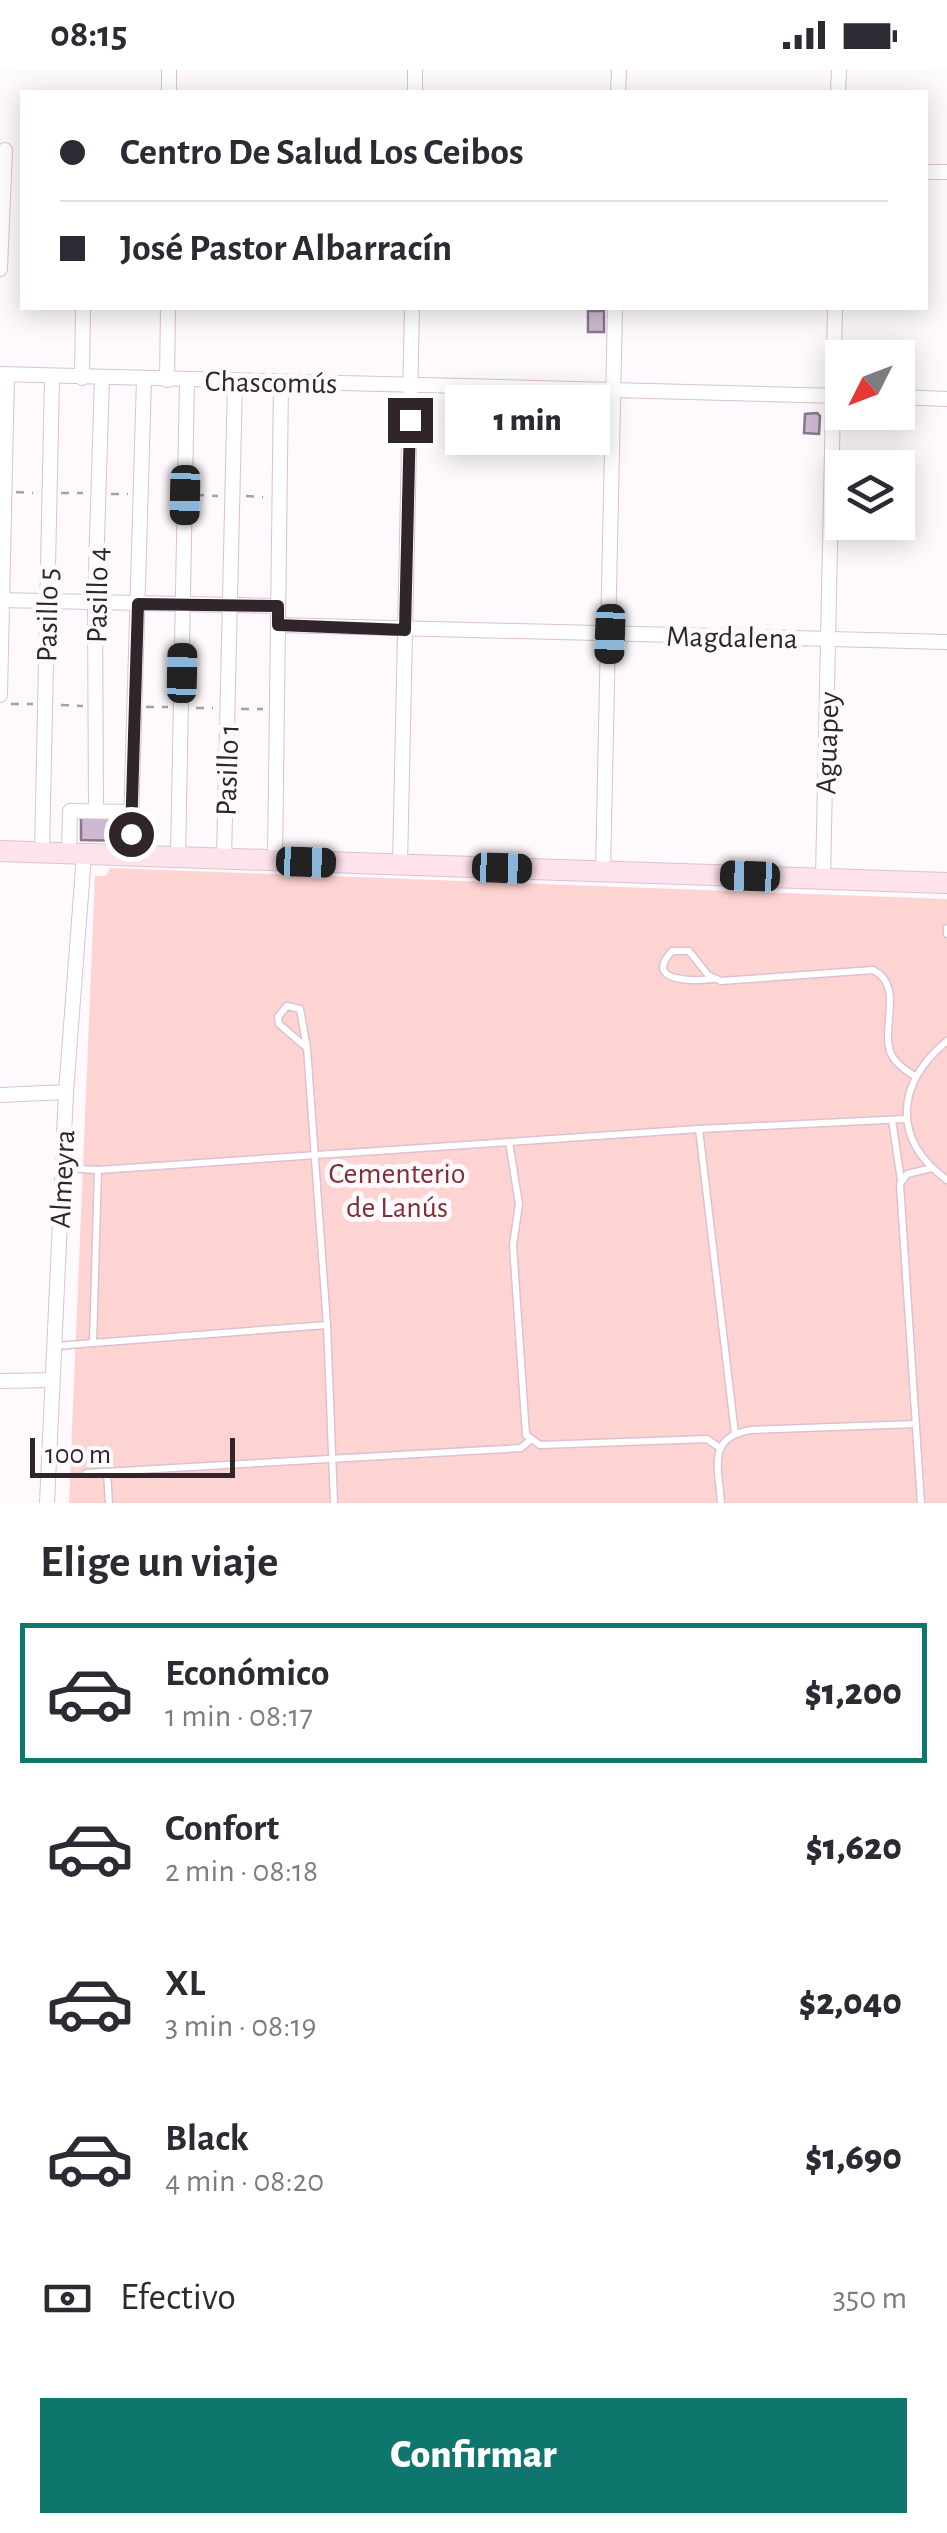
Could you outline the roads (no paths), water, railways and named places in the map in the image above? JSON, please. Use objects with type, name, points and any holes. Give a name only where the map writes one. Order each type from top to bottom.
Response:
[{"type":"main road","points":[[0,852],[947,882]]},
{"type":"street","points":[[0,269],[2,150]]},
{"type":"street","points":[[82,378],[83,310]]},
{"type":"street","points":[[167,380],[168,310]]},
{"type":"street","points":[[400,865],[412,310]]},
{"type":"street","points":[[603,872],[615,310]]},
{"type":"street","name":"Aguapey","points":[[835,310],[836,340]]},
{"type":"street","points":[[0,695],[4,374]]},
{"type":"street","name":"Chascomús","points":[[4,374],[825,396]]},
{"type":"street","name":"Pasillo 5","points":[[42,853],[52,377]]},
{"type":"street","name":"Pasillo 4","points":[[96,811],[95,603],[102,378]]},
{"type":"street","points":[[130,857],[144,379]]},
{"type":"street","points":[[178,858],[187,380]]},
{"type":"street","name":"Pasillo 1","points":[[224,859],[234,381]]},
{"type":"street","points":[[274,861],[281,382]]},
{"type":"street","points":[[915,398],[947,399]]},
{"type":"street","name":"Aguapey","points":[[823,878],[837,430]]},
{"type":"street","points":[[1,600],[278,606]]},
{"type":"street","name":"Magdalena","points":[[278,625],[947,642]]},
{"type":"street","name":"Almeyra","points":[[47,1503],[76,855],[70,811],[96,811]]},
{"type":"street","points":[[96,811],[132,812]]},
{"type":"street","points":[[0,1094],[66,1092]]},
{"type":"street","points":[[0,1381],[52,1380]]},
{"type":"lane","points":[[713,979],[690,951],[672,951],[666,956],[664,965],[671,978],[682,982],[873,970],[880,973],[889,985],[890,1051],[900,1066],[916,1077]]},
{"type":"lane","points":[[307,1048],[279,1024],[278,1017],[286,1006],[294,1006],[304,1016],[307,1048],[317,1156],[334,1503]]},
{"type":"lane","points":[[947,1041],[922,1065],[905,1119],[912,1139],[932,1168],[947,1180]]},
{"type":"lane","points":[[62,1168],[98,1170],[699,1129],[905,1119]]},
{"type":"lane","points":[[892,1120],[901,1180],[920,1503]]},
{"type":"lane","points":[[699,1129],[735,1434]]},
{"type":"lane","points":[[509,1142],[519,1204],[513,1245],[526,1436],[540,1445],[708,1439],[720,1448]]},
{"type":"lane","points":[[901,1180],[913,1172],[932,1168]]},
{"type":"lane","points":[[93,1342],[98,1170]]},
{"type":"lane","points":[[54,1346],[327,1326]]},
{"type":"lane","points":[[721,1503],[720,1448],[735,1434],[751,1430],[916,1424]]},
{"type":"lane","points":[[86,1473],[521,1448],[530,1441]]},
{"type":"lane","points":[[107,1472],[109,1503]]},
{"type":"park label","name":"Cementerio de Lanús","points":[[397,1190]]}]
